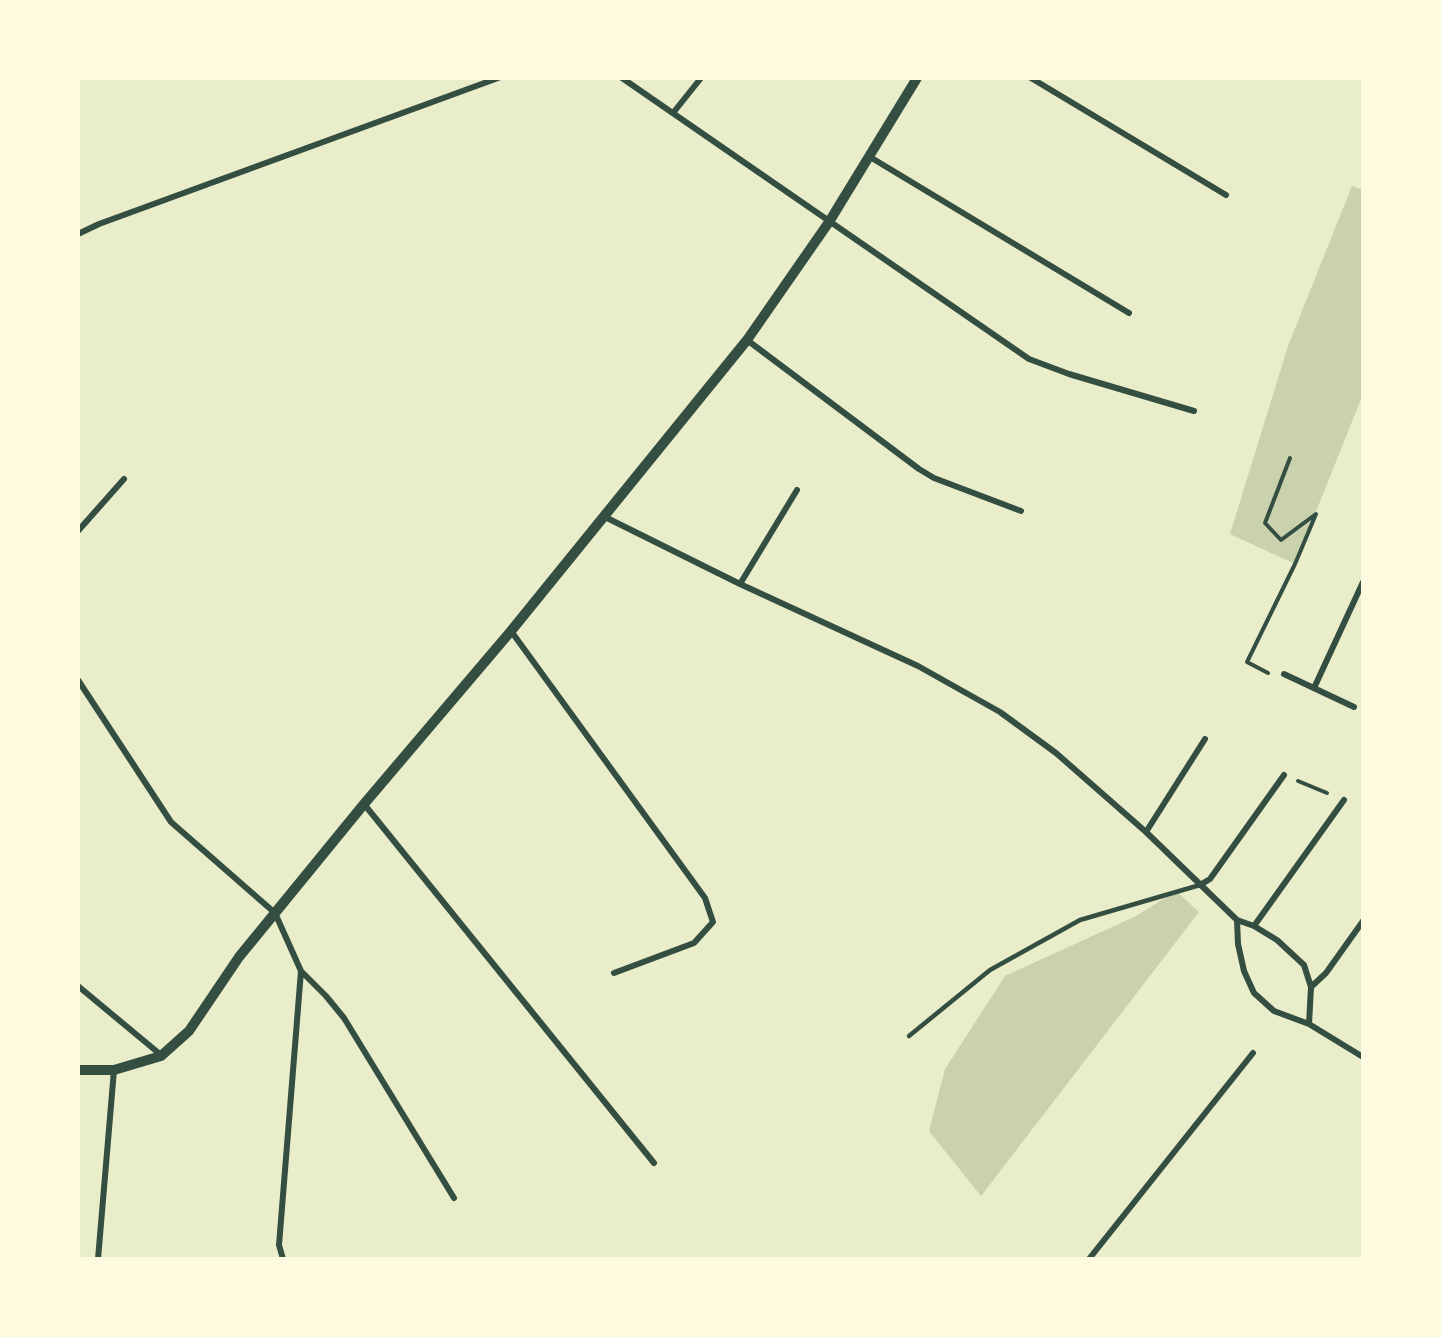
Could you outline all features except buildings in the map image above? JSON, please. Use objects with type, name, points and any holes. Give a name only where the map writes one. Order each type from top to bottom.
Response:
[{"type":"street","points":[[78,234],[99,224],[498,78]]},
{"type":"street","points":[[622,78],[1029,359],[1069,374],[1194,411]]},
{"type":"street","points":[[674,113],[701,78]]},
{"type":"street","points":[[78,1070],[114,1070],[161,1056],[189,1030],[239,957],[364,804],[511,632],[747,340],[829,222],[917,78]]},
{"type":"street","points":[[1031,78],[1226,195]]},
{"type":"street","points":[[870,157],[1129,313]]},
{"type":"street","points":[[747,340],[919,469],[934,478],[1021,511]]},
{"type":"street","points":[[78,531],[124,479]]},
{"type":"street","points":[[740,584],[797,490]]},
{"type":"street","points":[[603,516],[740,584],[918,666],[1000,712],[1056,753],[1146,832],[1237,920],[1254,926],[1277,940],[1304,965],[1311,987],[1309,1024]]},
{"type":"street","points":[[1314,688],[1363,582]]},
{"type":"street","points":[[511,632],[705,898],[713,922],[694,944],[614,973]]},
{"type":"street","points":[[1284,674],[1354,706]]},
{"type":"street","points":[[78,680],[171,822],[275,913],[301,971],[344,1018],[454,1198]]},
{"type":"street","points":[[1146,832],[1204,739]]},
{"type":"street","points":[[1200,885],[1210,879],[1284,775]]},
{"type":"street","points":[[1254,926],[1344,800]]},
{"type":"street","points":[[364,804],[654,1163]]},
{"type":"street","points":[[1237,920],[1238,944],[1244,971],[1254,993],[1274,1011],[1309,1024],[1363,1057]]},
{"type":"street","points":[[1311,987],[1326,973],[1363,921]]},
{"type":"street","points":[[283,1259],[279,1245],[301,971]]},
{"type":"street","points":[[78,986],[161,1056]]},
{"type":"street","points":[[1089,1259],[1253,1053]]},
{"type":"street","points":[[98,1259],[114,1070]]},
{"type":"lane","points":[[909,1036],[990,970],[1080,920],[1200,885]]},
{"type":"path","points":[[1276,677],[1247,662],[1296,564],[1316,514],[1281,540],[1265,523],[1290,458]]},
{"type":"path","points":[[1284,775],[1344,800]]},
{"type":"green space","points":[[1352,186],[1363,190],[1363,394],[1295,564],[1230,534],[1288,346]]},
{"type":"green space","points":[[1176,891],[1199,912],[981,1196],[929,1131],[945,1069],[1005,976],[1136,916]]}]
